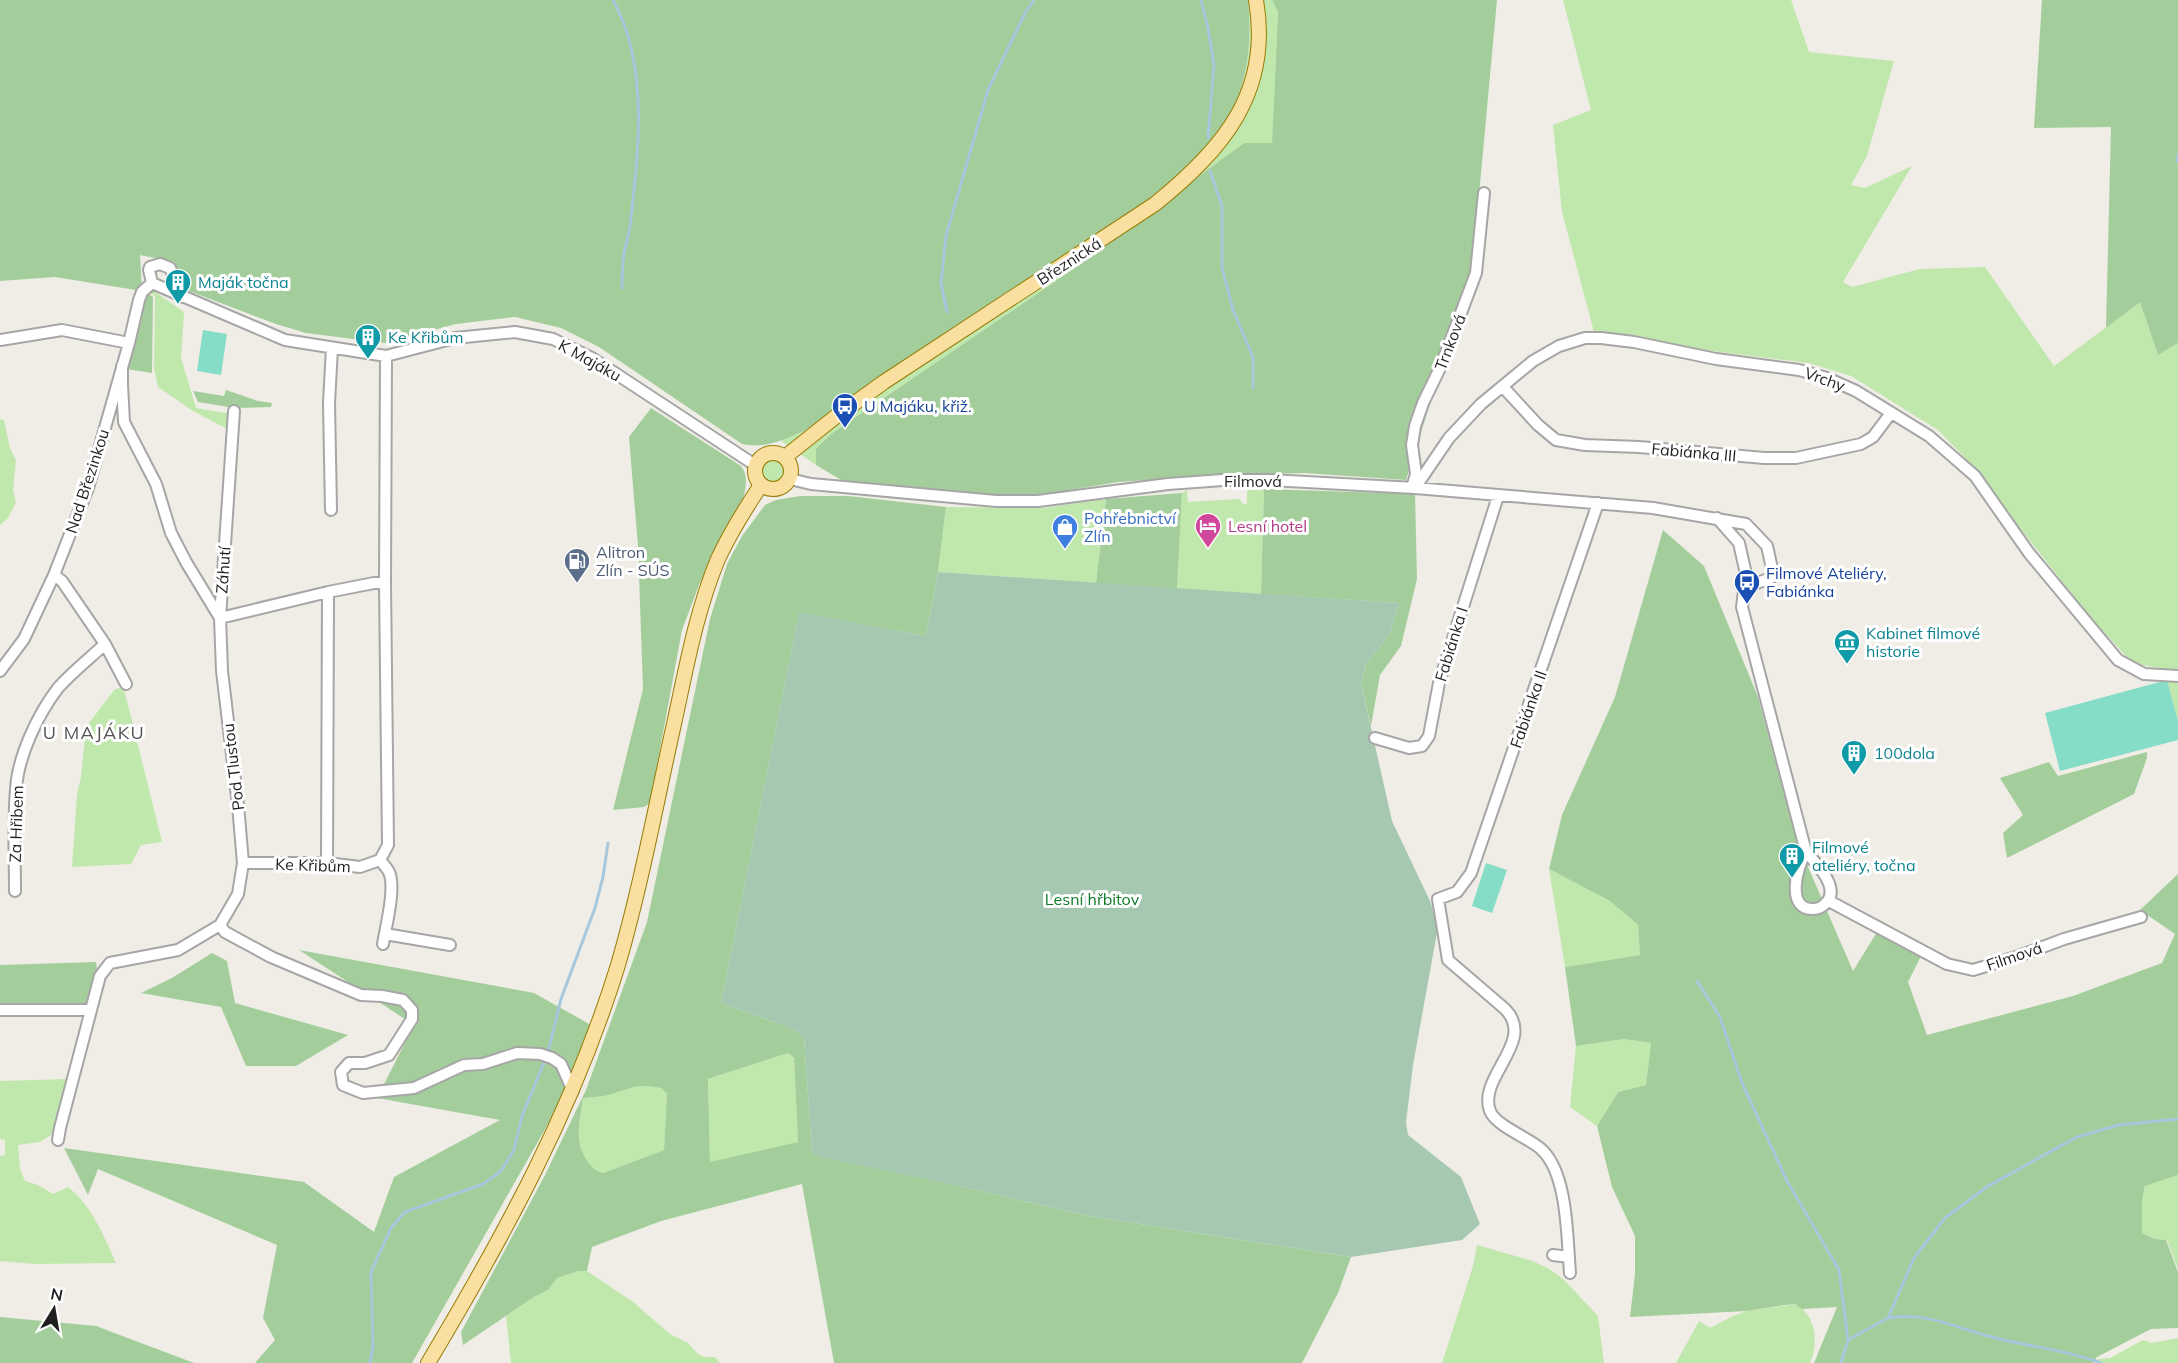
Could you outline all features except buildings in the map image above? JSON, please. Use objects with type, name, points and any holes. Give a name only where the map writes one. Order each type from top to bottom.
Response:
[{"type":"main road","name":"Březnická","points":[[785,457],[884,382],[1155,204],[1195,170],[1229,131],[1254,77],[1258,51],[1256,0]]},
{"type":"main road","points":[[768,453],[777,453],[785,457],[791,466],[790,479],[779,489],[767,489],[761,485],[756,478],[755,465],[760,458],[768,453]]},
{"type":"main road","points":[[428,1363],[508,1226],[573,1091],[620,955],[705,594],[725,544],[761,485]]},
{"type":"street","name":"Trnková","points":[[1414,488],[1416,474],[1412,445],[1415,426],[1423,403],[1441,366],[1476,273],[1484,193]]},
{"type":"street","name":"Nad Březinkou","points":[[0,671],[24,639],[54,575],[88,488],[123,366],[139,300],[142,292],[152,283],[150,267],[160,264],[170,268],[183,297]]},
{"type":"street","name":"K Majáku","points":[[152,283],[285,340],[386,356],[455,338],[515,332],[553,339],[592,358],[755,465]]},
{"type":"street","points":[[0,340],[62,330],[129,343]]},
{"type":"street","name":"Vrchy","points":[[1414,488],[1449,438],[1481,404],[1533,361],[1559,346],[1585,338],[1634,342],[1716,359],[1799,370],[1827,378],[1856,392],[1929,436],[1975,477],[2029,553],[2118,660],[2144,674],[2178,676]]},
{"type":"street","points":[[331,510],[329,403],[332,348]]},
{"type":"street","points":[[386,356],[385,583],[388,845],[380,860],[389,871],[390,893],[384,939],[450,945]]},
{"type":"street","name":"Pod Tlustou","points":[[91,1010],[100,976],[110,963],[178,950],[220,925],[238,894],[243,863],[222,671],[220,618],[171,533],[156,484],[124,422],[123,366]]},
{"type":"street","name":"Fabiánka III","points":[[1503,387],[1538,425],[1556,440],[1585,445],[1638,447],[1764,458],[1796,458],[1861,444],[1873,437],[1891,413]]},
{"type":"street","name":"Záhutí","points":[[234,411],[220,618],[328,592],[385,583]]},
{"type":"street","name":"Filmová","points":[[790,479],[811,484],[996,501],[1038,501],[1223,480],[1296,481],[1414,488],[1653,508],[1746,524],[1767,546],[1773,573],[1771,578],[1743,588]]},
{"type":"street","name":"Fabiánka I","points":[[1376,738],[1409,748],[1422,746],[1429,736],[1439,683],[1498,496]]},
{"type":"street","name":"Fabiánka II","points":[[1569,1257],[1561,1190],[1551,1162],[1541,1149],[1495,1118],[1489,1107],[1491,1088],[1515,1035],[1513,1018],[1448,960],[1438,899],[1457,892],[1471,873],[1598,502]]},
{"type":"street","points":[[1717,518],[1739,543],[1746,574],[1742,608],[1806,852],[1828,879],[1831,895],[1829,901],[1821,908],[1807,908],[1797,897],[1796,873],[1799,862],[1806,852]]},
{"type":"street","points":[[54,575],[62,581],[105,644],[126,684]]},
{"type":"street","points":[[327,863],[328,592]]},
{"type":"street","name":"Za Hřibem","points":[[15,891],[16,788],[27,746],[37,722],[54,694],[105,644]]},
{"type":"street","name":"Ke Křibům","points":[[243,863],[327,863],[360,867],[380,860]]},
{"type":"street","name":"Filmová","points":[[1829,901],[1947,964],[1973,970],[2064,939],[2141,917]]},
{"type":"street","points":[[220,925],[225,932],[271,957],[361,995],[402,1000],[412,1010],[409,1026],[388,1055],[365,1063],[349,1063],[341,1072],[343,1085],[363,1093],[414,1088],[464,1065],[483,1064],[517,1053],[540,1054],[561,1064],[573,1091]]},
{"type":"street","points":[[0,1010],[91,1010],[58,1140]]},
{"type":"street","points":[[1553,1256],[1569,1257],[1570,1272]]},
{"type":"green space","points":[[0,0],[1248,0],[1249,41],[1243,81],[1229,119],[1206,154],[1187,171],[1095,238],[804,431],[774,443],[750,445],[742,444],[599,347],[561,328],[515,317],[456,324],[385,343],[306,333],[189,291],[174,262],[140,255],[142,291],[55,277],[0,281]]},
{"type":"green space","points":[[1248,0],[1272,0],[1278,12],[1272,143],[1244,143],[1053,283],[831,434],[817,449],[816,465],[781,441],[804,431],[984,309],[1238,99],[1249,50]]},
{"type":"green space","points":[[1272,0],[1497,0],[1472,271],[1406,480],[1304,473],[1203,476],[1118,482],[1040,495],[988,495],[841,480],[816,465],[816,449],[831,434],[1053,283],[1244,143],[1272,143],[1278,12]]},
{"type":"green space","points":[[1563,0],[1791,0],[1809,52],[1894,61],[1867,156],[1851,185],[1865,188],[1912,166],[1843,282],[1852,287],[1920,269],[1985,267],[2054,366],[2140,302],[2158,355],[2178,343],[2178,721],[2167,680],[2170,670],[2132,663],[2086,612],[1965,458],[1938,430],[1851,376],[1809,363],[1704,350],[1594,332],[1562,212],[1553,125],[1591,110]]},
{"type":"green space","points":[[2042,0],[2178,0],[2178,343],[2158,355],[2140,302],[2106,328],[2111,127],[2034,128]]},
{"type":"green space","points":[[151,289],[184,312],[181,358],[196,408],[232,414],[231,431],[193,411],[158,387],[154,368],[155,296],[147,292]]},
{"type":"green space","points":[[147,293],[153,297],[152,373],[126,369]]},
{"type":"green space","points":[[203,330],[227,334],[221,375],[197,371]]},
{"type":"green space","points":[[226,390],[258,401],[272,403],[271,407],[235,408],[198,402],[193,391],[224,396]]},
{"type":"green space","points":[[651,408],[741,466],[745,473],[746,484],[744,496],[699,585],[682,630],[650,803],[644,807],[613,810],[643,689],[638,546],[629,437]]},
{"type":"green space","points":[[0,419],[4,420],[10,448],[16,460],[13,490],[16,502],[8,518],[0,525]]},
{"type":"green space","points":[[768,459],[778,459],[785,466],[785,476],[778,483],[768,483],[761,476],[761,466]]},
{"type":"green space","points":[[1252,485],[1264,489],[1261,594],[1177,589],[1182,493],[1187,490],[1188,502],[1239,499],[1243,504],[1247,504],[1247,491]]},
{"type":"green space","points":[[1264,489],[1415,494],[1417,579],[1401,646],[1380,675],[1371,726],[1361,683],[1366,665],[1390,633],[1399,603],[1261,594]]},
{"type":"green space","points":[[1182,493],[1177,589],[1096,583],[1106,499]]},
{"type":"green space","points":[[800,496],[848,496],[946,507],[938,572],[926,636],[799,613],[721,1003],[791,1028],[804,1037],[812,1152],[1089,1216],[1351,1257],[1338,1293],[1302,1363],[834,1363],[802,1184],[661,1221],[592,1247],[587,1271],[579,1271],[557,1278],[548,1290],[463,1345],[461,1332],[545,1175],[586,1090],[647,922],[710,619],[727,564],[742,536],[765,505],[776,500]],"holes":[[[788,1053],[794,1058],[798,1142],[710,1162],[708,1079]],[[645,1086],[661,1088],[667,1093],[664,1150],[603,1173],[596,1170],[588,1162],[580,1146],[579,1123],[583,1098],[605,1096]]]},
{"type":"green space","points":[[1106,499],[1096,583],[938,572],[946,507],[1043,508]]},
{"type":"green space","points":[[1663,530],[1704,566],[1758,697],[1796,839],[1853,971],[1882,924],[1926,946],[1908,982],[1927,1035],[2073,996],[2162,963],[2175,934],[2140,910],[2178,874],[2178,1175],[2145,1186],[2142,1201],[2142,1233],[2155,1239],[2166,1240],[2178,1272],[2178,1328],[2151,1329],[2097,1357],[2093,1363],[1814,1363],[1837,1307],[1802,1309],[1795,1304],[1747,1311],[1630,1317],[1635,1274],[1635,1236],[1612,1187],[1597,1126],[1618,1092],[1646,1085],[1651,1043],[1624,1039],[1576,1046],[1565,967],[1640,955],[1638,925],[1610,901],[1549,869],[1562,815],[1615,697]]},
{"type":"green space","name":"Lesní hřbitov","points":[[938,572],[1399,603],[1390,633],[1366,665],[1361,683],[1392,821],[1430,901],[1438,927],[1413,1065],[1406,1122],[1408,1135],[1461,1177],[1480,1224],[1462,1240],[1351,1257],[1089,1216],[819,1157],[812,1152],[804,1037],[791,1028],[721,1003],[799,612],[926,636]]},
{"type":"green space","points":[[2167,680],[2178,721],[2178,740],[2060,771],[2045,713]]},
{"type":"green space","points":[[115,689],[124,689],[162,842],[141,845],[131,864],[72,867],[77,795],[86,727]]},
{"type":"green space","points":[[2147,752],[2134,794],[2007,858],[2003,833],[2023,815],[2000,778],[2049,762],[2058,776]]},
{"type":"green space","points":[[1486,863],[1507,870],[1492,913],[1472,906]]},
{"type":"green space","points":[[1549,869],[1610,901],[1638,925],[1640,955],[1565,967]]},
{"type":"green space","points":[[299,950],[534,993],[591,1025],[564,1096],[412,1363],[255,1363],[275,1340],[263,1318],[277,1245],[98,1169],[88,1195],[64,1148],[304,1182],[374,1232],[394,1177],[500,1120],[377,1098],[414,1025]]},
{"type":"green space","points":[[212,953],[227,961],[235,1003],[348,1035],[296,1066],[246,1066],[221,1007],[141,993],[172,978]]},
{"type":"green space","points":[[96,962],[98,975],[85,1006],[0,1006],[0,965]]},
{"type":"green space","points":[[1624,1039],[1651,1043],[1646,1085],[1618,1092],[1597,1126],[1570,1107],[1576,1046]]},
{"type":"green space","points":[[788,1053],[794,1059],[798,1142],[710,1163],[708,1079]]},
{"type":"green space","points":[[68,1079],[57,1131],[40,1142],[18,1145],[20,1169],[25,1181],[38,1185],[53,1194],[68,1187],[84,1203],[97,1222],[116,1263],[35,1264],[0,1261],[0,1156],[5,1155],[5,1140],[0,1139],[0,1081]]},
{"type":"green space","points":[[645,1086],[661,1088],[667,1092],[664,1150],[603,1173],[596,1170],[588,1162],[580,1146],[579,1123],[583,1098],[605,1096]]},
{"type":"green space","points":[[2178,1175],[2178,1269],[2167,1240],[2155,1239],[2142,1233],[2142,1200],[2146,1185]]},
{"type":"green space","points":[[1477,1245],[1533,1261],[1564,1280],[1598,1316],[1604,1363],[1442,1363],[1473,1266]]},
{"type":"green space","points":[[579,1271],[587,1271],[633,1302],[670,1334],[688,1343],[698,1354],[704,1357],[715,1357],[720,1363],[511,1363],[506,1316],[548,1290],[557,1278]]},
{"type":"green space","points":[[1795,1304],[1807,1315],[1814,1330],[1814,1347],[1810,1363],[1676,1363],[1699,1321],[1710,1328],[1747,1311]]},
{"type":"green space","points":[[0,1317],[96,1326],[194,1363],[0,1363]]},
{"type":"green space","points":[[2178,1338],[2178,1363],[2095,1363],[2097,1359],[2110,1358],[2143,1340],[2152,1343]]},
{"type":"waterway","points":[[613,0],[632,52],[637,81],[638,110],[636,169],[622,271],[622,288]]},
{"type":"waterway","points":[[947,312],[941,283],[946,236],[988,90],[1025,13],[1034,0]]},
{"type":"waterway","points":[[1201,0],[1214,65],[1208,138]]},
{"type":"waterway","points":[[2177,161],[2178,155]]},
{"type":"waterway","points":[[1210,171],[1222,206],[1222,267],[1233,310],[1253,357],[1253,388]]},
{"type":"waterway","points":[[548,1052],[561,999],[595,908],[608,843]]},
{"type":"waterway","points":[[1697,981],[1720,1017],[1742,1083],[1787,1181],[1839,1270],[1848,1340]]},
{"type":"waterway","points":[[370,1363],[373,1346],[371,1272],[391,1228],[405,1212],[483,1184],[501,1171],[514,1150],[522,1116],[545,1060]]},
{"type":"waterway","points":[[1841,1363],[1848,1340],[1888,1318],[1914,1258],[1945,1218],[1988,1186],[2077,1137],[2119,1125],[2178,1119]]},
{"type":"waterway","points":[[1888,1318],[1902,1316],[1940,1321],[1992,1337],[2074,1354],[2101,1363]]},
{"type":"place","name":"Maják točna","points":[[178,305]]},
{"type":"place","name":"Ke Křibům","points":[[368,360]]},
{"type":"place","name":"U Majáku, křiž.","points":[[845,429]]},
{"type":"place","name":"Lesní hotel","points":[[1208,549]]},
{"type":"place","name":"Pohřebnictví Zlín","points":[[1065,550]]},
{"type":"place","name":"Alitron Zlín - SÚS","points":[[577,584]]},
{"type":"place","name":"Filmové Ateliéry, Fabiánka","points":[[1747,605]]},
{"type":"place","name":"Kabinet filmové historie","points":[[1847,665]]},
{"type":"place","name":"100dola","points":[[1854,776]]},
{"type":"place","name":"Filmové ateliéry, točna","points":[[1792,879]]},
{"type":"district","name":"U MAJÁKU","points":[[94,733]]}]
